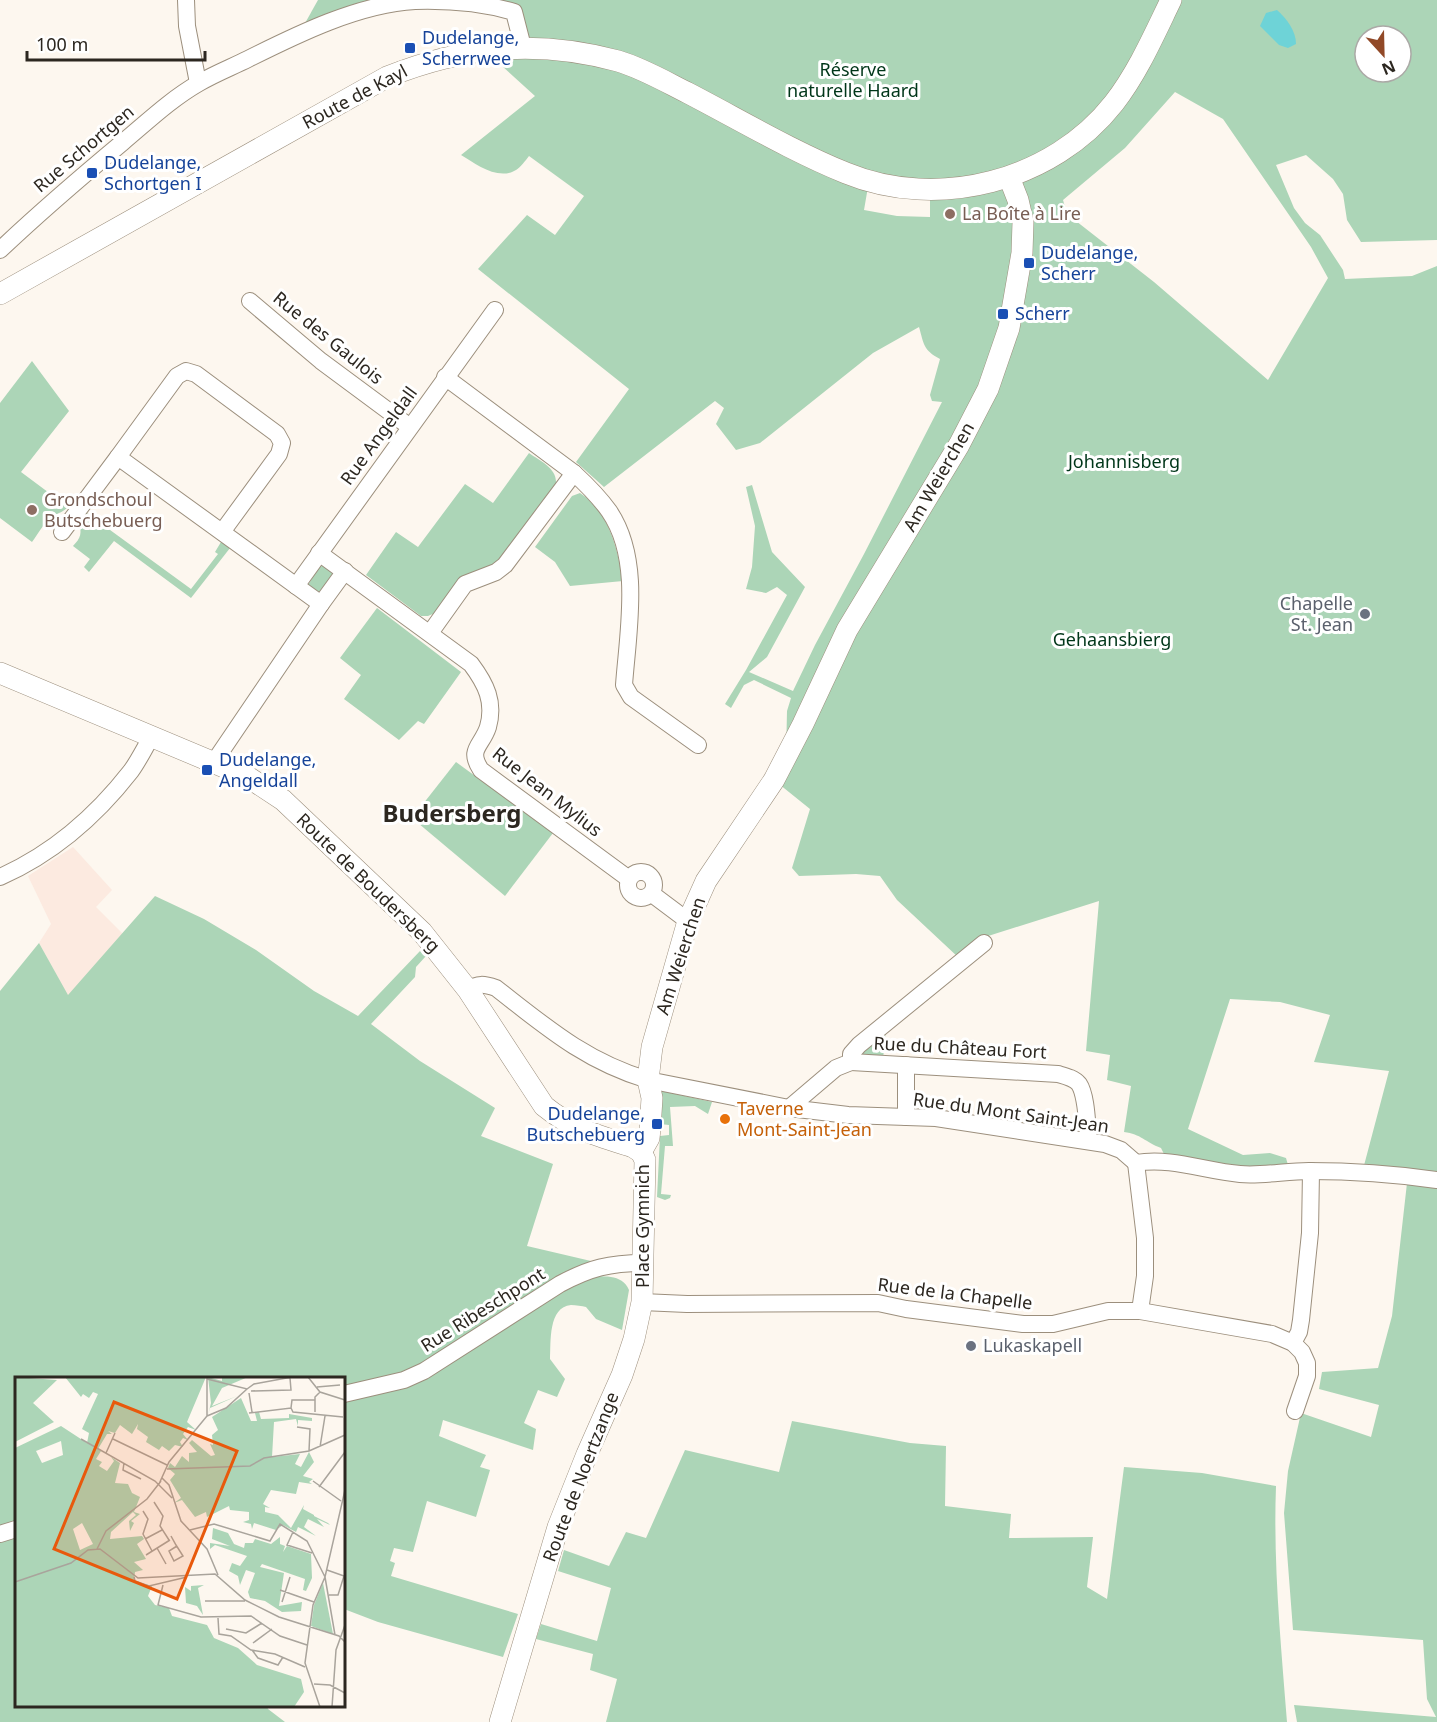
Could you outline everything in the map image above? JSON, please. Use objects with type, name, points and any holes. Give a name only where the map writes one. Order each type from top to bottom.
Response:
[{"type":"main road","name":"Route de Kayl","points":[[0,294],[387,77],[437,59],[481,50],[523,47],[569,51],[620,62],[661,80],[828,164],[869,181],[887,185],[948,188],[976,185],[1009,177],[1047,159],[1070,143],[1092,126],[1113,104],[1136,71],[1171,0]]},
{"type":"main road","name":"Am Weierchen","points":[[648,1080],[652,1047],[688,921],[706,881],[774,780],[847,630],[959,445],[988,389],[1009,328],[1022,253],[1023,222],[1009,177]]},
{"type":"main road","name":"Route de Boudersberg","points":[[0,673],[248,777],[283,800],[422,932],[468,990],[543,1106],[575,1128],[637,1150]]},
{"type":"main road","name":"Place Gymnich","points":[[642,1302],[646,1169],[645,1160],[637,1150],[649,1137],[652,1098],[648,1080]]},
{"type":"main road","name":"Route de Noertzange","points":[[500,1722],[558,1527],[622,1375],[634,1339],[642,1302]]},
{"type":"street","points":[[186,0],[187,26],[198,83]]},
{"type":"street","name":"Rue Schortgen","points":[[0,250],[46,206],[164,107],[198,83],[270,48],[341,18],[380,7],[414,1],[446,0],[501,8],[514,12],[523,47]]},
{"type":"street","name":"Rue des Gaulois","points":[[250,301],[321,361],[410,427]]},
{"type":"street","name":"Rue Angeldall","points":[[296,586],[495,309]]},
{"type":"street","points":[[62,532],[177,376],[186,371],[196,374],[277,434],[282,444],[279,454],[222,532]]},
{"type":"street","points":[[445,377],[574,473],[593,491],[609,512],[625,547],[630,580],[624,685],[632,697],[698,745]]},
{"type":"street","points":[[118,457],[321,604]]},
{"type":"street","points":[[430,633],[465,584],[496,572],[505,565],[574,473]]},
{"type":"street","name":"Rue Jean Mylius","points":[[320,553],[471,664],[485,683],[490,705],[488,728],[475,750],[474,760],[481,770],[629,879],[628,892],[633,897],[646,898],[652,894],[688,921]]},
{"type":"street","points":[[214,762],[345,571]]},
{"type":"street","points":[[0,877],[23,867],[66,838],[93,813],[132,770],[153,736]]},
{"type":"street","name":"Rue du Château Fort","points":[[850,1062],[851,1054],[859,1045],[984,943]]},
{"type":"street","name":"Rue du Mont Saint-Jean","points":[[468,990],[476,985],[485,984],[496,988],[560,1038],[589,1056],[626,1073],[648,1080],[789,1108],[848,1115],[936,1118],[1089,1141],[1121,1150],[1136,1163]]},
{"type":"street","name":"Rue du Château Fort","points":[[789,1108],[836,1068],[850,1062],[1058,1074],[1079,1084],[1084,1097],[1089,1141]]},
{"type":"street","points":[[906,1065],[906,1117]]},
{"type":"street","points":[[1140,1311],[1145,1276],[1145,1238],[1136,1163],[1152,1160],[1168,1161],[1243,1175],[1311,1171],[1408,1176],[1437,1180]]},
{"type":"street","points":[[1295,1411],[1307,1376],[1307,1364],[1302,1352],[1293,1343],[1299,1332],[1301,1320],[1310,1233],[1311,1171]]},
{"type":"street","name":"Rue Ribeschpont","points":[[345,1394],[404,1380],[424,1371],[560,1284],[583,1272],[614,1264],[644,1263]]},
{"type":"street","name":"Rue de la Chapelle","points":[[642,1302],[687,1304],[878,1303],[906,1309],[1023,1324],[1053,1324],[1107,1311],[1140,1311],[1272,1334],[1293,1343]]},
{"type":"street","points":[[0,1534],[15,1529]]},
{"type":"shaded area","points":[[73,847],[112,890],[96,907],[123,934],[68,996],[39,943],[51,924],[28,876]]},
{"type":"green space","points":[[318,0],[386,0],[304,25]]},
{"type":"green space","points":[[486,0],[1437,0],[1437,240],[1361,242],[1347,220],[1343,194],[1333,179],[1306,155],[1276,165],[1294,208],[1305,223],[1320,235],[1343,270],[1345,279],[1412,276],[1437,266],[1437,1184],[1362,1173],[1389,1071],[1314,1062],[1330,1015],[1280,1002],[1230,999],[1188,1129],[1243,1155],[1270,1153],[1286,1158],[1290,1172],[1168,1162],[1161,1148],[1135,1134],[1124,1132],[1131,1086],[1107,1080],[1110,1055],[1086,1051],[1099,901],[985,937],[959,958],[897,900],[880,876],[856,874],[799,876],[792,868],[810,809],[774,780],[786,757],[787,711],[791,698],[754,680],[744,685],[731,708],[725,704],[787,595],[777,587],[766,593],[746,589],[752,567],[755,526],[746,487],[752,485],[772,552],[805,587],[767,657],[749,672],[793,691],[942,402],[932,401],[930,395],[940,359],[927,349],[919,327],[873,353],[760,443],[736,450],[716,424],[724,408],[715,401],[604,487],[576,462],[629,389],[478,269],[527,215],[555,235],[584,196],[529,156],[516,170],[502,174],[480,167],[461,155],[535,96],[502,66],[499,58],[519,28]],"holes":[[[1175,92],[1223,119],[1311,247],[1328,278],[1268,380],[1154,282],[1067,214],[1063,200],[1125,148]],[[869,181],[930,189],[930,217],[897,216],[864,210]]]},
{"type":"green space","points":[[32,361],[69,411],[21,472],[68,507],[48,520],[32,542],[0,518],[0,403]]},
{"type":"green space","points":[[529,453],[551,469],[556,483],[501,558],[435,613],[421,616],[366,575],[396,532],[418,547],[465,484],[493,503]]},
{"type":"green space","points":[[580,493],[599,511],[611,532],[623,581],[570,586],[555,562],[535,547],[572,496]]},
{"type":"green space","points":[[84,511],[191,589],[218,554],[215,552],[221,542],[230,548],[191,598],[114,541],[89,572],[84,567],[90,559],[73,546],[80,535],[79,522]]},
{"type":"green space","points":[[326,566],[332,576],[319,592],[308,585],[319,567]]},
{"type":"green space","points":[[377,608],[461,672],[424,724],[418,721],[399,740],[344,699],[361,675],[340,658]]},
{"type":"green space","points":[[456,762],[553,833],[505,896],[412,818]]},
{"type":"green space","points":[[155,896],[204,919],[256,950],[314,991],[358,1016],[420,951],[426,956],[416,967],[415,977],[371,1024],[420,1061],[495,1108],[481,1136],[553,1164],[527,1246],[591,1261],[586,1276],[617,1278],[629,1290],[622,1330],[596,1319],[586,1307],[571,1305],[558,1312],[552,1326],[550,1359],[565,1379],[557,1397],[538,1390],[524,1423],[536,1429],[533,1450],[443,1420],[439,1436],[486,1455],[480,1467],[490,1470],[476,1517],[427,1501],[413,1552],[394,1548],[390,1561],[395,1563],[391,1576],[518,1614],[503,1657],[378,1622],[345,1609],[345,1377],[15,1377],[15,1524],[0,1528],[0,991],[39,943],[68,995]]},
{"type":"green space","points":[[886,1029],[883,1059],[863,1058],[859,1050]]},
{"type":"green space","points":[[662,1091],[712,1102],[708,1114],[695,1106],[670,1107],[673,1146],[665,1146],[661,1194],[671,1195],[665,1200],[657,1197],[660,1136],[669,1135],[669,1125],[660,1124]]},
{"type":"green space","points":[[1407,1183],[1437,1188],[1437,1722],[1297,1722],[1294,1705],[1436,1717],[1427,1699],[1423,1640],[1293,1630],[1284,1513],[1288,1471],[1301,1413],[1371,1437],[1379,1405],[1319,1389],[1322,1372],[1378,1368],[1392,1316]]},
{"type":"green space","points":[[792,1421],[910,1443],[946,1446],[945,1506],[1011,1514],[1009,1538],[1093,1537],[1087,1587],[1107,1599],[1124,1467],[1202,1473],[1276,1486],[1277,1574],[1287,1722],[606,1722],[617,1679],[590,1670],[593,1654],[536,1639],[541,1624],[597,1641],[611,1588],[558,1571],[564,1550],[609,1566],[626,1532],[646,1538],[685,1450],[779,1472]]},
{"type":"green space","points":[[0,1535],[15,1535],[15,1707],[267,1707],[285,1722],[0,1722]]},
{"type":"water","points":[[1277,10],[1293,30],[1296,44],[1288,48],[1279,45],[1260,26],[1266,13]]},
{"type":"place","name":"Dudelange, Scherrwee","points":[[410,48]]},
{"type":"place","name":"Dudelange, Schortgen I","points":[[92,173]]},
{"type":"place","name":"La Boîte à Lire","points":[[950,214]]},
{"type":"place","name":"Dudelange, Scherr","points":[[1029,263]]},
{"type":"place","name":"Scherr","points":[[1003,314]]},
{"type":"place","name":"Grondschoul Butschebuerg","points":[[32,510]]},
{"type":"place","name":"Chapelle St. Jean","points":[[1365,614]]},
{"type":"place","name":"Dudelange, Angeldall","points":[[207,770]]},
{"type":"place","name":"Taverne Mont-Saint-Jean","points":[[725,1119]]},
{"type":"place","name":"Dudelange, Butschebuerg","points":[[657,1124]]},
{"type":"place","name":"Lukaskapell","points":[[971,1346]]},
{"type":"district","name":"Budersberg","points":[[452,814]]},
{"type":"park label","name":"Réserve naturelle Haard","points":[[853,80]]},
{"type":"park label","name":"Johannisberg","points":[[1124,462]]},
{"type":"park label","name":"Gehaansbierg","points":[[1112,640]]}]
